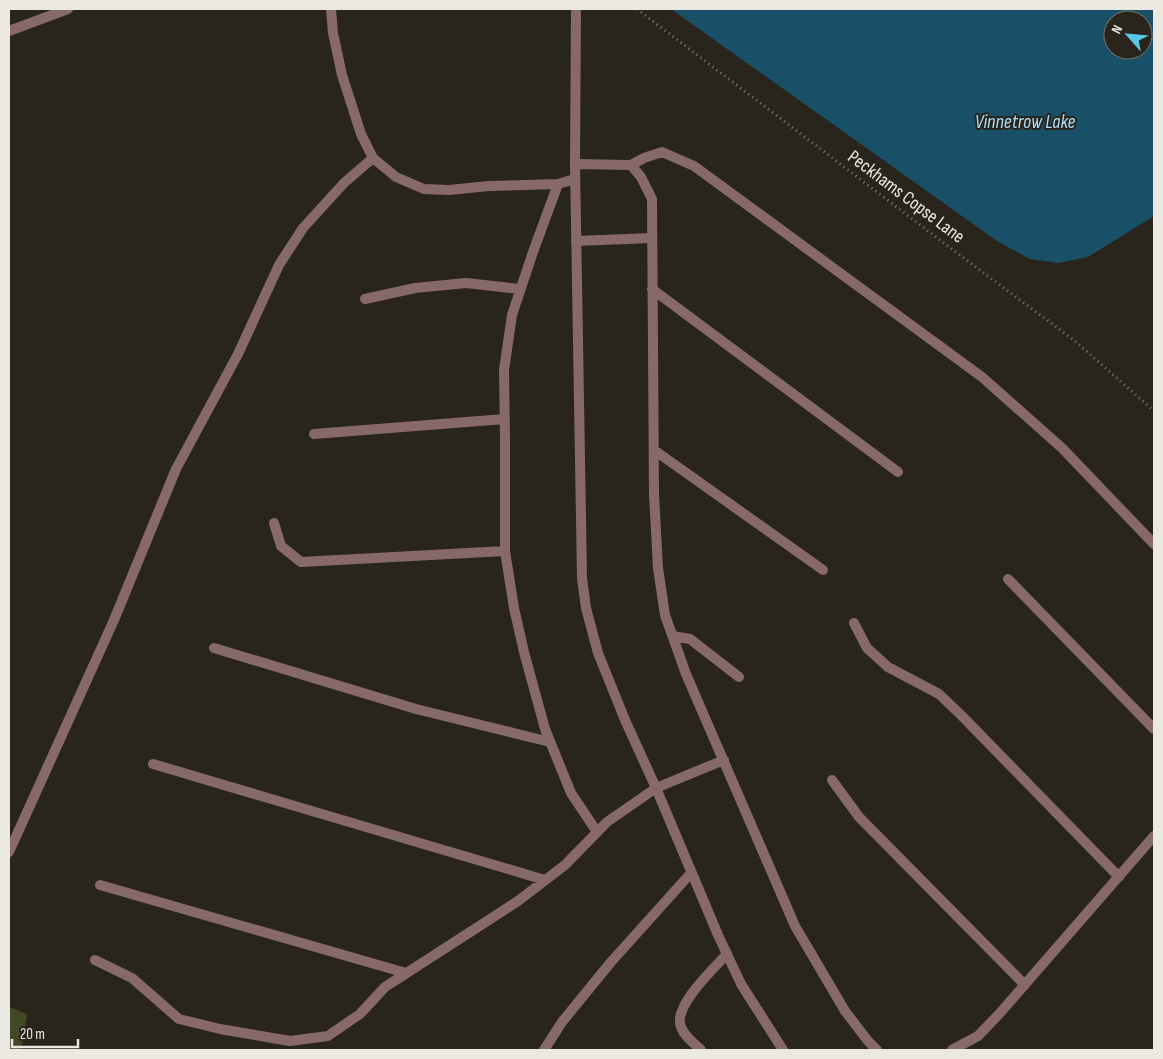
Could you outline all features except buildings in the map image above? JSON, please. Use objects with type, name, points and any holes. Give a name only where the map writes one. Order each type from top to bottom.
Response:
[{"type":"street","points":[[9,31],[68,9]]},
{"type":"street","points":[[332,9],[333,33],[342,75],[360,134],[373,158],[396,177],[424,189],[449,190],[488,186],[558,184],[575,179]]},
{"type":"street","points":[[576,9],[575,179],[582,578],[585,600],[598,654],[691,873],[741,984],[783,1050]]},
{"type":"street","points":[[575,164],[631,165],[662,152],[694,166],[982,377],[1062,448],[1154,544]]},
{"type":"street","points":[[9,852],[13,828],[114,620],[176,468],[238,354],[279,266],[304,228],[344,182],[373,158]]},
{"type":"street","points":[[631,165],[641,177],[652,198],[654,494],[658,568],[665,615],[686,674],[795,926],[846,1011],[877,1050]]},
{"type":"street","points":[[558,184],[512,315],[504,370],[505,552],[514,608],[545,729],[571,793],[597,832]]},
{"type":"street","points":[[576,241],[652,238]]},
{"type":"street","points":[[365,299],[415,288],[466,282],[520,290]]},
{"type":"street","points":[[652,289],[898,472]]},
{"type":"street","points":[[314,434],[505,418]]},
{"type":"street","points":[[654,450],[823,570]]},
{"type":"street","points":[[274,523],[281,546],[301,562],[505,552]]},
{"type":"street","points":[[1008,579],[1154,729]]},
{"type":"street","points":[[854,623],[868,648],[888,667],[939,694],[1119,877]]},
{"type":"street","points":[[673,636],[690,638],[739,677]]},
{"type":"street","points":[[214,648],[416,709],[550,742]]},
{"type":"street","points":[[95,960],[132,978],[179,1019],[220,1029],[290,1041],[328,1036],[360,1014],[385,987],[518,901],[565,865],[607,822],[656,788],[724,760]]},
{"type":"street","points":[[153,764],[545,880]]},
{"type":"street","points":[[832,780],[859,817],[1025,985]]},
{"type":"street","points":[[952,1050],[978,1036],[1025,985],[1154,836]]},
{"type":"street","points":[[544,1050],[562,1022],[611,962],[691,873]]},
{"type":"street","points":[[100,885],[406,973]]},
{"type":"street","points":[[701,1050],[682,1031],[679,1021],[690,994],[727,954]]},
{"type":"path","name":"Peckhams Copse Lane","points":[[637,9],[1075,341],[1154,411]]},
{"type":"green space","points":[[9,1007],[27,1014],[21,1050],[9,1050]]},
{"type":"water","name":"Vinnetrow Lake","points":[[671,9],[1154,9],[1154,216],[1088,257],[1058,263],[1030,259],[997,241]]}]
